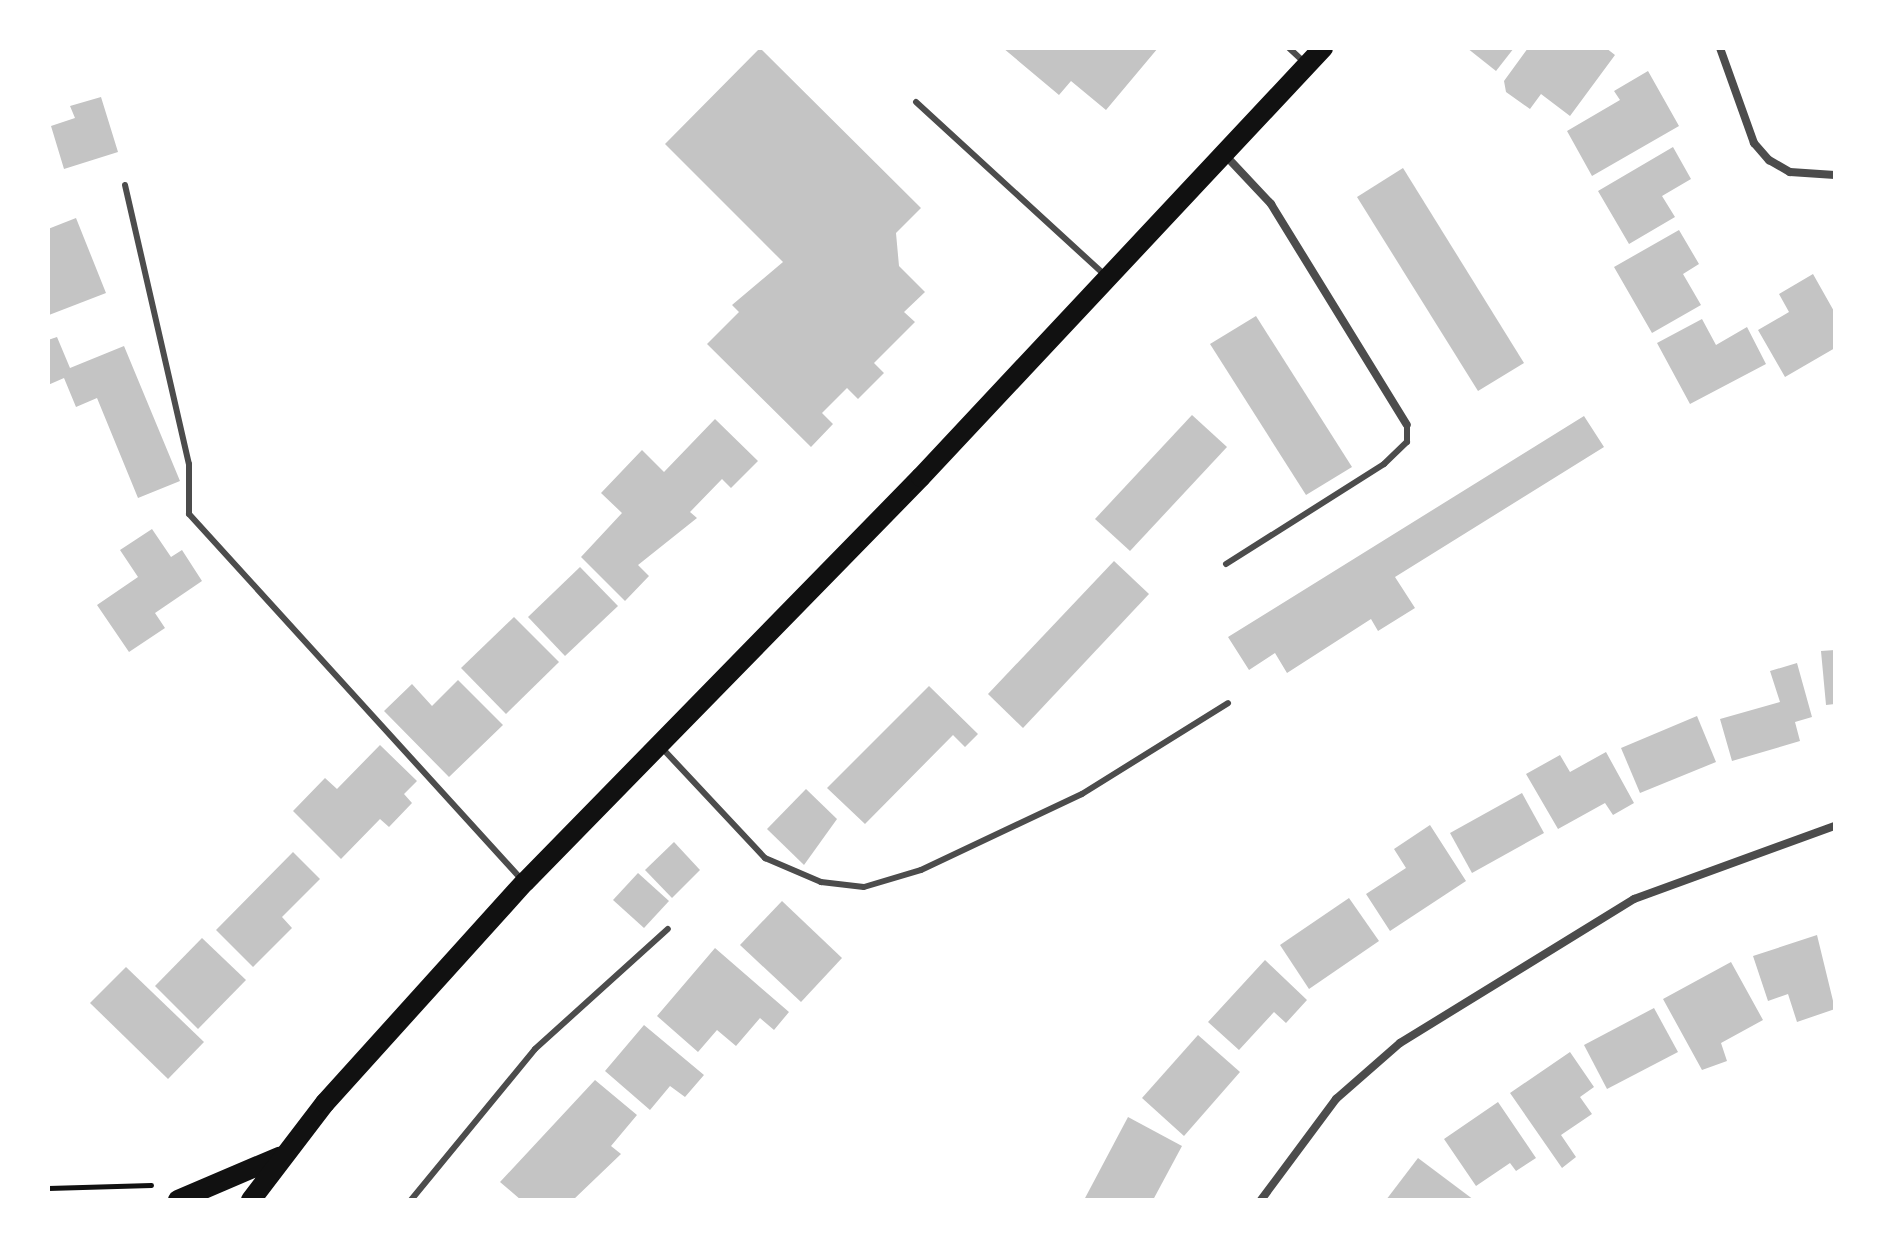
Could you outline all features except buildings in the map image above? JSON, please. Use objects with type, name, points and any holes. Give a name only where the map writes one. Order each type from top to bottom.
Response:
[{"type":"main road","points":[[251,1200],[279,1157],[525,882],[661,746],[1226,156],[1323,48]]},
{"type":"main road","points":[[178,1200],[279,1157]]},
{"type":"street","points":[[1720,48],[1754,143],[1769,160],[1790,172],[1835,175]]},
{"type":"street","points":[[1226,156],[1271,204],[1407,425]]},
{"type":"street","points":[[1261,1200],[1336,1099],[1400,1043],[1634,899],[1835,826]]},
{"type":"lane","points":[[1289,48],[1307,66]]},
{"type":"lane","points":[[916,102],[1109,278]]},
{"type":"lane","points":[[125,185],[189,464],[189,514],[525,882]]},
{"type":"lane","points":[[1226,564],[1384,464],[1407,442],[1407,425]]},
{"type":"lane","points":[[661,746],[765,858],[821,882],[864,887],[921,870],[1082,794],[1228,703]]},
{"type":"lane","points":[[411,1200],[535,1049],[668,929]]}]
